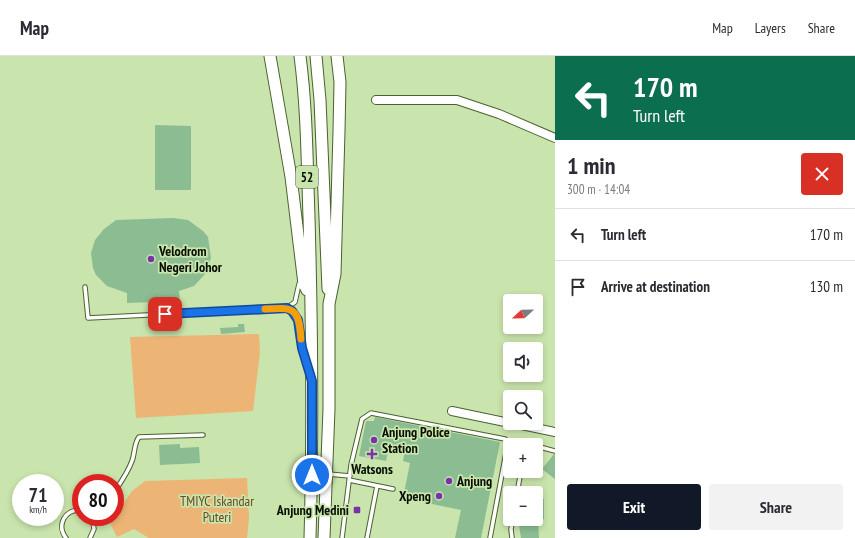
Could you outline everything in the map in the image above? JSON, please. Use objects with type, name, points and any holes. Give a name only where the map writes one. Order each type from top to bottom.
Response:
[{"type":"highway","points":[[270,56],[291,177],[304,284],[312,298]]},
{"type":"highway","name":"52","points":[[300,56],[305,104],[312,298],[310,538]]},
{"type":"highway","name":"52","points":[[316,56],[320,100],[329,304],[327,474],[324,538]]},
{"type":"highway","points":[[329,304],[335,274],[340,82],[337,56]]},
{"type":"street","points":[[376,100],[457,100],[499,114],[555,138]]},
{"type":"street","points":[[452,411],[503,421]]},
{"type":"street","points":[[543,430],[555,432]]},
{"type":"lane","points":[[85,288],[88,318],[287,308],[295,302],[302,265]]},
{"type":"lane","points":[[287,308],[292,311],[298,320],[302,348],[312,381]]},
{"type":"lane","points":[[342,538],[350,478],[362,419],[371,413],[505,439],[509,445],[490,538]]},
{"type":"lane","points":[[124,477],[132,460],[136,441],[139,437],[203,435]]},
{"type":"lane","points":[[543,448],[555,451]]},
{"type":"lane","points":[[327,474],[394,489]]},
{"type":"lane","points":[[366,538],[377,486]]},
{"type":"lane","points":[[64,537],[61,526],[63,519],[72,511]]},
{"type":"lane","points":[[90,538],[94,529],[94,526]]},
{"type":"lane","points":[[512,526],[512,538]]},
{"type":"green space","points":[[259,334],[260,352],[253,411],[136,418],[130,337]]},
{"type":"green space","name":"TMIYC Iskandar Puteri","points":[[247,478],[249,518],[247,538],[149,538],[134,529],[117,537],[112,526],[124,526],[124,503],[132,491],[145,481]]},
{"type":"building","points":[[155,125],[191,126],[191,190],[155,190]]},
{"type":"building","name":"Velodrom Negeri Johor","points":[[173,218],[188,220],[203,231],[208,237],[211,258],[205,274],[194,286],[179,291],[180,301],[127,303],[127,293],[107,286],[96,275],[93,268],[91,253],[95,240],[104,229],[116,220]]},
{"type":"building","points":[[238,324],[244,324],[245,332],[221,334],[220,328],[238,327]]},
{"type":"building","name":"Anjung","points":[[375,417],[500,442],[481,538],[455,538],[461,510],[403,498],[410,463],[403,461],[405,449],[389,446],[386,461],[359,456],[366,421],[374,421]]},
{"type":"building","points":[[180,444],[180,448],[199,447],[200,463],[160,465],[159,445]]},
{"type":"building","points":[[555,454],[555,479],[543,470],[543,468]]},
{"type":"building","points":[[543,499],[544,499],[543,519]]},
{"type":"building","points":[[519,526],[538,526],[539,538],[521,538]]},
{"type":"slow traffic","points":[[265,309],[287,308],[292,311],[300,326],[301,339]]},
{"type":"place","name":"Velodrom Negeri Johor","points":[[151,259]]},
{"type":"place","name":"Anjung Police Station","points":[[374,440]]},
{"type":"place","name":"Watsons","points":[[372,454]]},
{"type":"place","name":"Anjung","points":[[449,481]]},
{"type":"place","name":"Xpeng","points":[[439,496]]},
{"type":"place","name":"Anjung Medini","points":[[357,510]]},
{"type":"route","points":[[165,314],[287,308],[292,311],[300,326],[302,348],[312,381],[312,475]]}]
